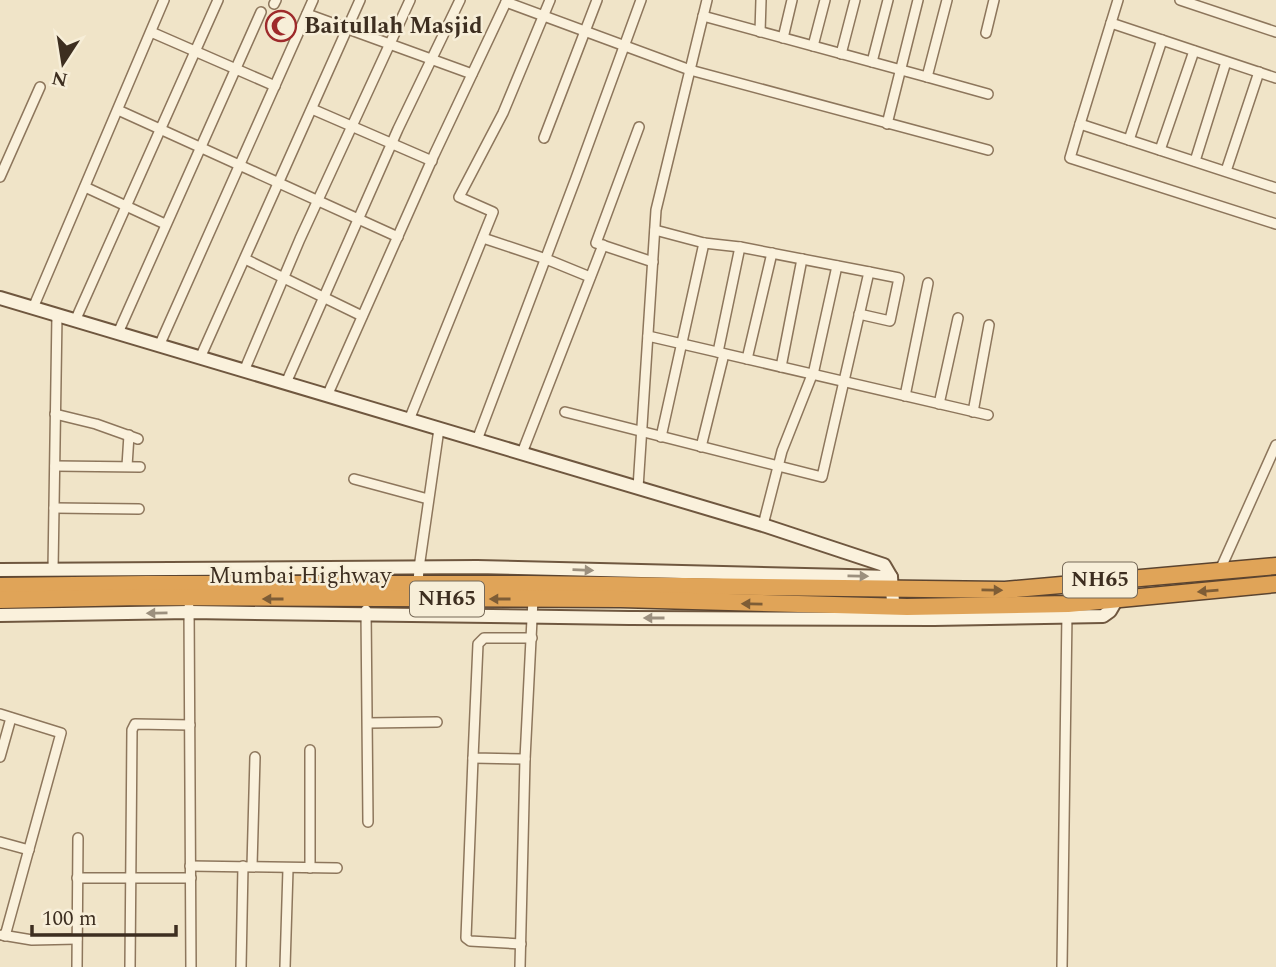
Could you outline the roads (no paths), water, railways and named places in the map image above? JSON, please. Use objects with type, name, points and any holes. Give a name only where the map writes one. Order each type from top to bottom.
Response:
[{"type":"highway","name":"NH65","points":[[893,583],[924,589],[1005,590],[1276,566]]},
{"type":"highway","name":"Mumbai Highway","points":[[0,586],[418,576],[860,589],[893,583]]},
{"type":"highway","name":"NH65","points":[[894,612],[1067,610],[1117,599],[1276,584]]},
{"type":"highway","name":"Mumbai Highway","points":[[0,600],[189,605],[365,599],[533,599],[894,612]]},
{"type":"street","points":[[33,308],[164,0]]},
{"type":"street","points":[[75,321],[218,0]]},
{"type":"street","points":[[159,346],[313,0]]},
{"type":"street","points":[[200,358],[360,0]]},
{"type":"street","points":[[244,371],[318,200],[410,0]]},
{"type":"street","points":[[286,383],[392,144],[460,0]]},
{"type":"street","points":[[409,420],[493,212],[459,197],[503,113],[550,0]]},
{"type":"street","points":[[544,138],[597,0]]},
{"type":"street","points":[[477,440],[641,0]]},
{"type":"street","points":[[638,488],[656,209],[707,0]]},
{"type":"street","points":[[760,32],[761,0]]},
{"type":"street","points":[[783,38],[792,0]]},
{"type":"street","points":[[813,46],[825,0]]},
{"type":"street","points":[[841,54],[855,0]]},
{"type":"street","points":[[872,62],[888,0]]},
{"type":"street","points":[[887,124],[918,0]]},
{"type":"street","points":[[927,77],[947,0]]},
{"type":"street","points":[[986,33],[994,0]]},
{"type":"street","points":[[1118,0],[1070,158],[1276,224]]},
{"type":"street","points":[[1180,0],[1276,32]]},
{"type":"street","points":[[327,396],[506,1],[690,70],[988,150]]},
{"type":"street","points":[[118,333],[261,12]]},
{"type":"street","points":[[307,14],[472,74]]},
{"type":"street","points":[[703,16],[988,94]]},
{"type":"street","points":[[1111,23],[1276,78]]},
{"type":"street","points":[[151,32],[275,86]]},
{"type":"street","points":[[1129,140],[1161,40]]},
{"type":"street","points":[[1160,150],[1194,51]]},
{"type":"street","points":[[1195,161],[1226,62]]},
{"type":"street","points":[[1226,171],[1259,72]]},
{"type":"street","points":[[0,177],[40,87]]},
{"type":"street","points":[[312,109],[432,161]]},
{"type":"street","points":[[118,110],[398,236]]},
{"type":"street","points":[[1080,124],[1276,188]]},
{"type":"street","points":[[639,127],[596,243],[653,262]]},
{"type":"street","points":[[85,187],[165,224]]},
{"type":"street","points":[[655,230],[704,243],[740,247],[899,278],[890,321],[859,314]]},
{"type":"street","points":[[482,238],[590,277]]},
{"type":"street","points":[[661,437],[704,243]]},
{"type":"street","points":[[522,453],[603,245]]},
{"type":"street","points":[[701,447],[740,247]]},
{"type":"street","points":[[747,359],[772,253]]},
{"type":"street","points":[[245,259],[362,316]]},
{"type":"street","points":[[781,367],[802,259]]},
{"type":"street","points":[[763,525],[778,466],[814,370],[837,266]]},
{"type":"street","points":[[565,412],[822,477],[869,272]]},
{"type":"street","points":[[905,396],[928,283]]},
{"type":"street","points":[[0,298],[763,525],[884,565],[893,583],[894,612],[533,617],[367,616],[189,605],[0,615]]},
{"type":"street","points":[[53,570],[57,315]]},
{"type":"street","points":[[939,404],[958,318]]},
{"type":"street","points":[[973,412],[989,325]]},
{"type":"street","points":[[648,336],[988,415]]},
{"type":"street","points":[[55,414],[133,437],[127,466]]},
{"type":"street","points":[[418,576],[439,429]]},
{"type":"street","points":[[1220,570],[1276,445]]},
{"type":"street","points":[[55,466],[140,467]]},
{"type":"street","points":[[354,479],[428,499]]},
{"type":"street","points":[[54,508],[139,509]]},
{"type":"street","points":[[0,570],[418,576],[477,567],[893,583]]},
{"type":"street","points":[[365,599],[368,822]]},
{"type":"street","points":[[520,967],[525,760],[533,599]]},
{"type":"street","points":[[189,605],[191,967]]},
{"type":"street","points":[[1062,967],[1067,610]]},
{"type":"street","points":[[521,944],[470,941],[466,938],[478,644],[484,638],[532,638]]},
{"type":"street","points":[[0,714],[61,733],[2,935],[32,940],[77,939]]},
{"type":"street","points":[[0,757],[11,718]]},
{"type":"street","points":[[368,723],[437,722]]},
{"type":"street","points":[[131,967],[132,730],[135,724],[190,725]]},
{"type":"street","points":[[310,750],[310,868]]},
{"type":"street","points":[[241,967],[255,757]]},
{"type":"street","points":[[473,758],[525,760]]},
{"type":"street","points":[[77,967],[78,838]]},
{"type":"street","points":[[0,842],[29,850]]},
{"type":"street","points":[[190,866],[337,868]]},
{"type":"street","points":[[285,967],[288,869]]},
{"type":"street","points":[[78,878],[191,878]]},
{"type":"place","name":"Baitullah Masjid","points":[[281,26]]}]
